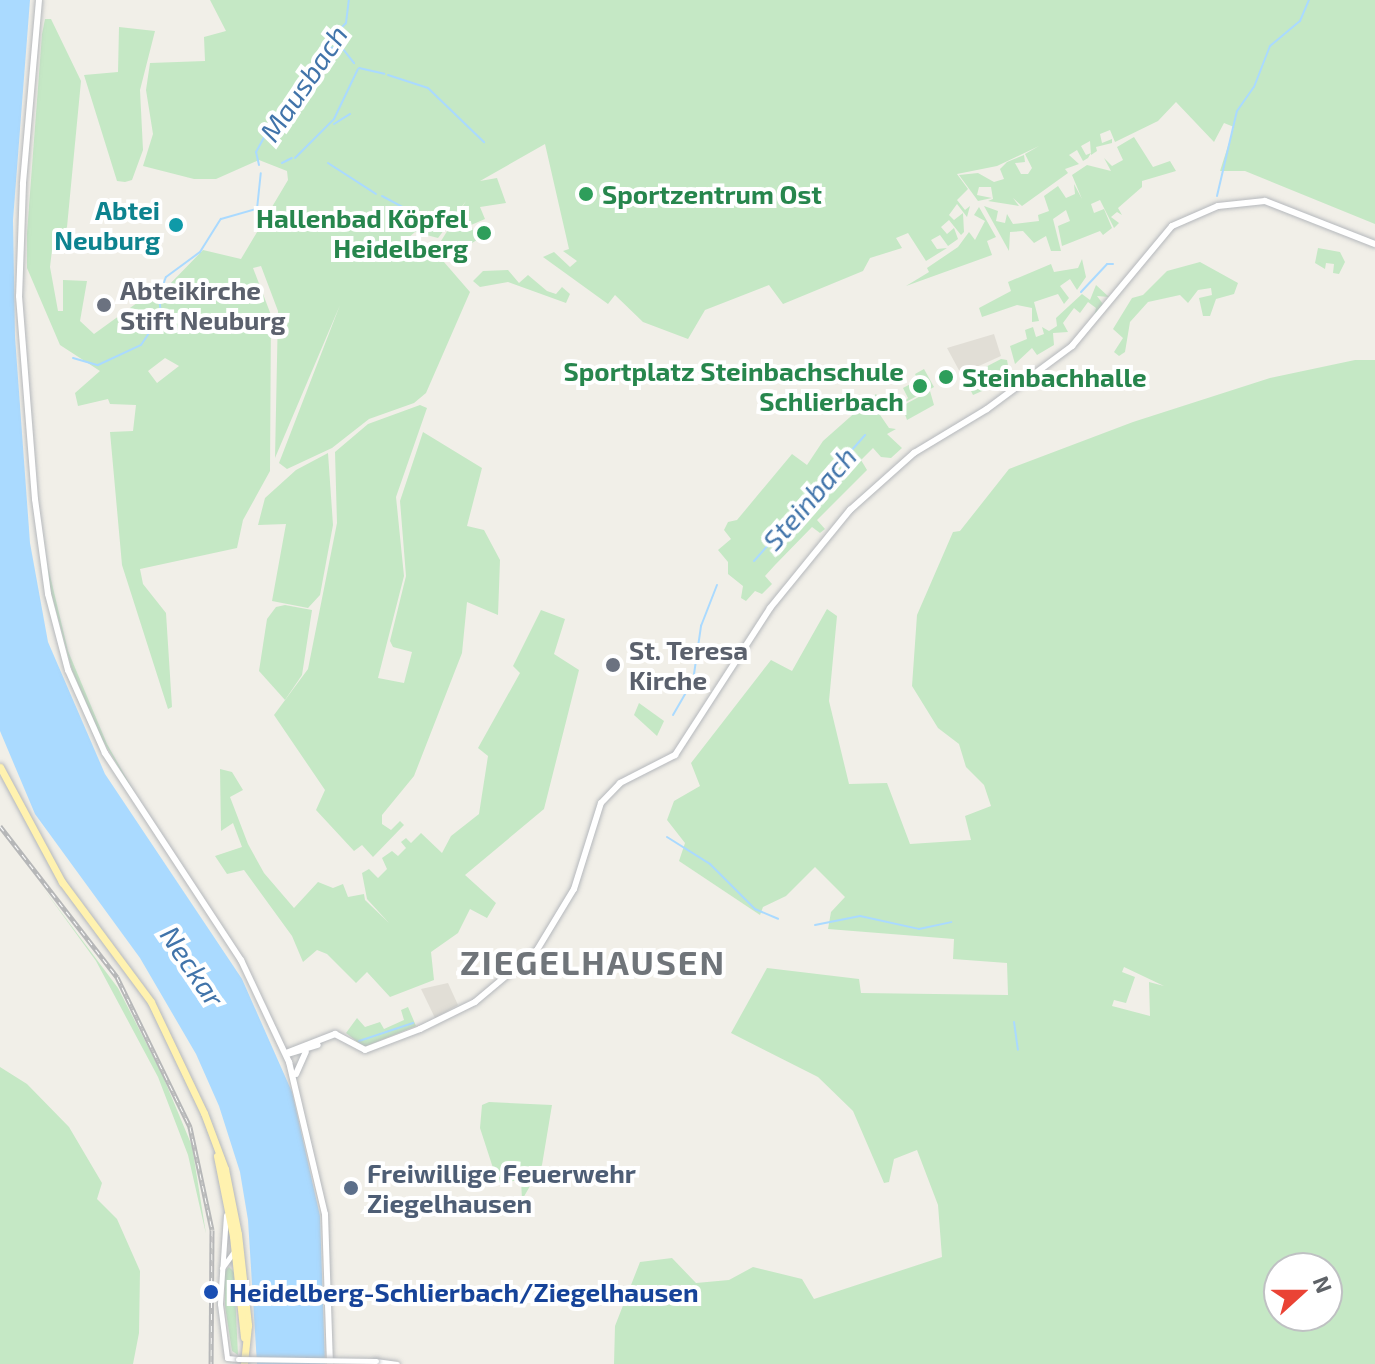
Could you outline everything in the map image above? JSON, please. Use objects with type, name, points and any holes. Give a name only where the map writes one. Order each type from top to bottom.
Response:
[{"type":"main road","points":[[39,0],[19,275],[21,352],[41,551],[68,670],[114,770],[241,960],[295,1078],[325,1214],[330,1364]]},
{"type":"main road","points":[[339,1034],[365,1050],[445,1018],[482,997],[537,950],[574,889],[601,803],[620,783],[675,755],[776,600],[841,520],[914,453],[987,409],[1078,341],[1172,226],[1218,206],[1263,200],[1375,244]]},
{"type":"main road","points":[[0,767],[54,871],[151,1002],[214,1139],[238,1249],[246,1347],[241,1361]]},
{"type":"main road","points":[[286,1053],[339,1034]]},
{"type":"main road","points":[[286,1053],[307,1050],[339,1034]]},
{"type":"main road","points":[[295,1078],[307,1050]]},
{"type":"main road","points":[[214,1139],[238,1249],[246,1347]]},
{"type":"street","points":[[227,1204],[227,1231],[220,1255],[227,1358],[241,1361],[376,1361],[397,1364]]},
{"type":"street","points":[[220,1255],[238,1249]]},
{"type":"street","points":[[221,1269],[238,1249]]},
{"type":"street","points":[[221,1269],[237,1265]]},
{"type":"shaded area","points":[[994,334],[1001,356],[961,374],[947,348]]},
{"type":"shaded area","points":[[448,983],[458,1005],[435,1018],[421,989]]},
{"type":"green space","points":[[210,0],[1375,0],[1375,224],[1245,171],[1220,171],[1234,127],[1224,123],[1214,142],[1176,102],[1158,121],[1115,142],[1110,130],[1100,134],[1102,143],[1112,139],[1112,143],[1096,147],[1097,151],[1083,161],[1077,150],[1069,155],[1079,164],[1065,169],[1068,173],[1022,206],[1013,198],[1019,206],[988,201],[993,199],[991,187],[979,187],[977,195],[992,198],[978,201],[959,175],[978,173],[994,182],[1004,179],[1000,169],[1007,162],[1024,155],[1025,162],[1015,163],[1021,174],[1028,174],[1032,168],[1025,154],[1039,146],[997,166],[957,174],[968,189],[957,200],[965,210],[970,206],[967,217],[957,204],[949,215],[954,220],[963,213],[964,232],[961,235],[949,220],[941,227],[947,234],[954,228],[958,239],[948,246],[940,235],[931,240],[937,249],[947,248],[926,261],[908,233],[896,238],[902,248],[870,258],[863,271],[783,304],[769,285],[705,310],[688,339],[643,322],[615,295],[608,304],[543,257],[554,252],[570,267],[577,261],[563,251],[569,249],[545,144],[480,181],[497,178],[506,203],[480,207],[485,219],[471,225],[477,240],[460,250],[465,264],[461,265],[441,241],[466,201],[438,238],[415,232],[400,245],[407,250],[419,246],[425,256],[437,254],[470,292],[426,393],[414,403],[369,419],[332,448],[287,469],[279,463],[340,305],[275,458],[278,311],[261,266],[253,268],[271,315],[270,471],[243,520],[237,548],[140,569],[143,584],[166,613],[172,707],[168,709],[122,565],[110,432],[133,431],[136,405],[110,404],[108,399],[78,406],[75,393],[100,371],[60,345],[27,268],[42,34],[45,19],[51,19],[81,81],[67,227],[52,250],[50,267],[58,311],[63,311],[63,280],[87,281],[80,321],[94,334],[141,300],[168,301],[166,288],[203,250],[241,259],[288,180],[287,171],[259,160],[216,179],[194,179],[143,166],[153,134],[146,90],[150,63],[205,61],[204,37],[226,31]],"holes":[[[1090,141],[1091,153],[1086,155],[1081,146]],[[165,358],[179,366],[157,383],[148,371]]]},
{"type":"green space","points":[[119,27],[155,31],[140,90],[143,150],[132,180],[125,182],[117,181],[84,75],[118,72]]},
{"type":"green space","points":[[1134,137],[1153,167],[1170,161],[1176,171],[1142,181],[1142,187],[1118,208],[1122,215],[1117,212],[1111,217],[1119,223],[1114,228],[1100,200],[1091,204],[1094,213],[1104,209],[1112,228],[1103,235],[1100,231],[1062,246],[1058,226],[1070,221],[1066,210],[1053,219],[1061,251],[1051,251],[1046,236],[1034,243],[1023,231],[1010,232],[1009,251],[984,206],[998,211],[996,221],[1005,223],[1007,214],[1013,224],[1039,221],[1038,215],[1049,211],[1044,196],[1058,186],[1066,198],[1075,194],[1074,184],[1082,199],[1072,175],[1087,165],[1111,171],[1104,158],[1112,166],[1123,160],[1117,147]]},
{"type":"green space","points":[[979,207],[996,237],[987,241],[992,255],[906,286],[929,272],[927,268],[958,247],[969,232],[975,240],[985,221],[974,215]]},
{"type":"green space","points":[[1318,248],[1340,252],[1345,262],[1339,274],[1333,273],[1334,264],[1326,263],[1325,269],[1315,263]]},
{"type":"green space","points":[[1082,259],[1086,277],[1077,290],[1070,279],[1060,286],[1069,298],[1064,304],[1058,294],[1034,302],[1039,321],[1032,322],[1032,308],[1017,305],[982,317],[979,308],[1011,291],[1008,282],[1051,264],[1054,272],[1078,268]]},
{"type":"green space","points":[[1200,262],[1238,283],[1234,294],[1216,299],[1210,316],[1203,316],[1199,298],[1212,295],[1211,288],[1198,290],[1188,303],[1180,295],[1148,302],[1130,322],[1125,352],[1119,356],[1114,352],[1123,338],[1113,329],[1132,298],[1143,295],[1167,271]]},
{"type":"green space","points":[[508,270],[519,283],[528,275],[547,291],[556,294],[562,287],[570,294],[566,303],[508,282],[480,287],[473,281],[483,271]]},
{"type":"green space","points":[[1096,285],[1109,297],[1097,296],[1103,304],[1094,316],[1096,308],[1088,302],[1080,313],[1074,308],[1063,323],[1068,332],[1053,333],[1054,345],[1037,355],[1032,348],[1015,364],[1010,346],[1027,339],[1025,330],[1033,327],[1036,337],[1044,334],[1042,327],[1049,331],[1057,326],[1056,318],[1082,294],[1090,300]]},
{"type":"green space","points":[[1001,359],[1007,360],[1009,371],[993,375],[989,388],[973,395],[964,377],[974,372],[978,378],[976,372]]},
{"type":"green space","points":[[1355,360],[1375,360],[1375,1364],[614,1364],[615,1326],[640,1262],[672,1258],[696,1283],[729,1280],[753,1267],[802,1279],[814,1299],[942,1257],[938,1205],[917,1150],[894,1159],[889,1182],[884,1183],[853,1111],[818,1077],[731,1033],[767,968],[859,979],[861,993],[1008,995],[1007,963],[953,959],[954,939],[828,929],[831,912],[845,897],[815,867],[786,896],[763,907],[760,915],[679,861],[685,843],[667,820],[674,801],[700,786],[691,763],[771,660],[792,671],[827,609],[837,616],[829,701],[849,784],[887,783],[910,844],[971,840],[965,816],[991,806],[984,785],[966,767],[959,744],[938,728],[912,686],[917,615],[953,532],[960,531],[1009,469],[1133,422],[1270,378]],"holes":[[[1124,967],[1164,986],[1149,982],[1150,1016],[1112,1006],[1114,1000],[1126,1003],[1135,977],[1122,972]]]},
{"type":"green space","name":"Sportplatz Steinbachschule Schlierbach","points":[[924,369],[934,387],[902,404],[908,398],[903,388],[918,380],[915,374]]},
{"type":"green space","points":[[930,391],[934,405],[907,420],[902,406]]},
{"type":"green space","points":[[876,394],[880,400],[874,406],[889,428],[896,429],[887,434],[902,448],[891,458],[881,457],[873,448],[861,460],[867,470],[817,520],[825,529],[820,533],[812,527],[775,565],[765,576],[772,584],[762,594],[755,591],[746,601],[741,598],[743,586],[728,574],[728,562],[718,550],[731,539],[724,530],[728,522],[737,520],[792,454],[807,465],[823,441]]},
{"type":"green space","points":[[420,405],[427,408],[396,497],[404,576],[378,678],[404,683],[412,652],[393,647],[390,641],[406,576],[400,501],[423,432],[482,468],[467,526],[484,530],[500,560],[498,615],[467,602],[462,653],[414,776],[382,815],[382,824],[391,830],[400,821],[404,825],[373,857],[362,845],[354,851],[316,810],[325,790],[274,715],[308,669],[337,523],[335,452],[368,424]]},
{"type":"green space","points":[[328,453],[333,525],[320,595],[308,608],[272,601],[286,524],[258,525],[265,498],[296,470]]},
{"type":"green space","points":[[41,499],[48,567],[68,651],[107,744],[146,813],[102,739],[72,670],[50,588]]},
{"type":"green space","points":[[285,605],[312,610],[302,675],[285,700],[259,671],[267,619],[276,607]]},
{"type":"green space","points":[[541,610],[565,619],[554,654],[579,670],[544,809],[465,875],[496,903],[487,918],[470,909],[458,933],[431,952],[434,980],[390,997],[367,972],[356,983],[327,954],[317,950],[303,962],[292,936],[244,870],[227,874],[215,856],[242,847],[233,823],[221,831],[220,769],[232,772],[243,790],[230,797],[248,844],[264,873],[294,908],[318,882],[333,888],[343,884],[348,897],[364,894],[365,900],[389,923],[367,899],[362,873],[369,869],[378,878],[387,869],[382,858],[392,851],[398,856],[406,848],[401,842],[406,838],[411,843],[421,833],[442,853],[451,836],[479,814],[488,756],[478,748],[520,673],[513,666]]},
{"type":"green space","points":[[639,703],[664,721],[657,736],[634,715]]},
{"type":"green space","points":[[43,888],[118,988],[162,1074],[192,1146],[206,1234],[188,1155],[158,1077],[96,961]]},
{"type":"green space","points":[[408,1007],[416,1026],[364,1047],[346,1033],[357,1018],[365,1027],[380,1022],[384,1029],[404,1020],[401,1010]]},
{"type":"green space","points":[[0,1067],[27,1084],[69,1127],[102,1183],[97,1199],[117,1219],[140,1271],[139,1333],[133,1364],[0,1364]]},
{"type":"green space","points":[[489,1102],[552,1105],[542,1165],[522,1200],[521,1180],[498,1183],[480,1128],[482,1105]]},
{"type":"green space","points":[[229,1267],[234,1272],[238,1355],[232,1351],[225,1306],[224,1272]]},
{"type":"water","name":"Neckar","points":[[0,0],[30,0],[13,220],[15,337],[30,543],[48,642],[105,774],[242,979],[292,1092],[320,1216],[325,1364],[257,1364],[248,1220],[240,1172],[219,1106],[196,1054],[140,958],[35,814],[0,731]]},
{"type":"waterway","name":"Mausbach","points":[[259,165],[256,152],[273,121],[303,92],[329,40],[346,23],[349,0]]},
{"type":"waterway","name":"Steinbach","points":[[1217,196],[1237,111],[1254,87],[1270,46],[1300,21],[1309,0]]},
{"type":"waterway","points":[[326,47],[343,49],[354,63]]},
{"type":"waterway","points":[[359,68],[384,74]]},
{"type":"waterway","points":[[295,158],[334,119],[358,69]]},
{"type":"waterway","points":[[388,75],[428,88],[484,142]]},
{"type":"waterway","points":[[334,124],[350,114]]},
{"type":"waterway","points":[[282,163],[292,158]]},
{"type":"waterway","points":[[328,163],[376,194]]},
{"type":"waterway","name":"Mausbach","points":[[73,358],[98,365],[141,345],[161,315],[159,296],[166,277],[200,252],[221,219],[257,209],[261,173]]},
{"type":"waterway","points":[[382,196],[410,211],[427,229]]},
{"type":"waterway","name":"Steinbach","points":[[1081,292],[1107,264],[1113,264]]},
{"type":"waterway","points":[[141,322],[152,316]]},
{"type":"waterway","name":"Steinbach","points":[[754,561],[865,435]]},
{"type":"waterway","name":"Steinbach","points":[[673,715],[693,681],[701,626],[717,585]]},
{"type":"waterway","points":[[667,837],[710,864],[755,909],[778,919]]},
{"type":"waterway","points":[[815,925],[860,916],[919,929],[951,922]]},
{"type":"waterway","points":[[1014,1022],[1018,1050]]},
{"type":"waterway","name":"Steinbach","points":[[359,1041],[413,1023]]},
{"type":"railway","points":[[0,826],[117,977],[190,1127],[212,1230],[211,1364]]},
{"type":"place","name":"Sportzentrum Ost","points":[[586,194]]},
{"type":"place","name":"Abtei Neuburg","points":[[176,225]]},
{"type":"place","name":"Hallenbad Köpfel Heidelberg","points":[[484,233]]},
{"type":"place","name":"Abteikirche Stift Neuburg","points":[[104,305]]},
{"type":"place","name":"Steinbachhalle","points":[[946,377]]},
{"type":"place","name":"Sportplatz Steinbachschule Schlierbach","points":[[920,386]]},
{"type":"place","name":"St. Teresa Kirche","points":[[613,665]]},
{"type":"place","name":"Freiwillige Feuerwehr Ziegelhausen","points":[[351,1188]]},
{"type":"place","name":"Heidelberg-Schlierbach/Ziegelhausen","points":[[211,1292]]},
{"type":"district","name":"ZIEGELHAUSEN","points":[[593,962]]}]
